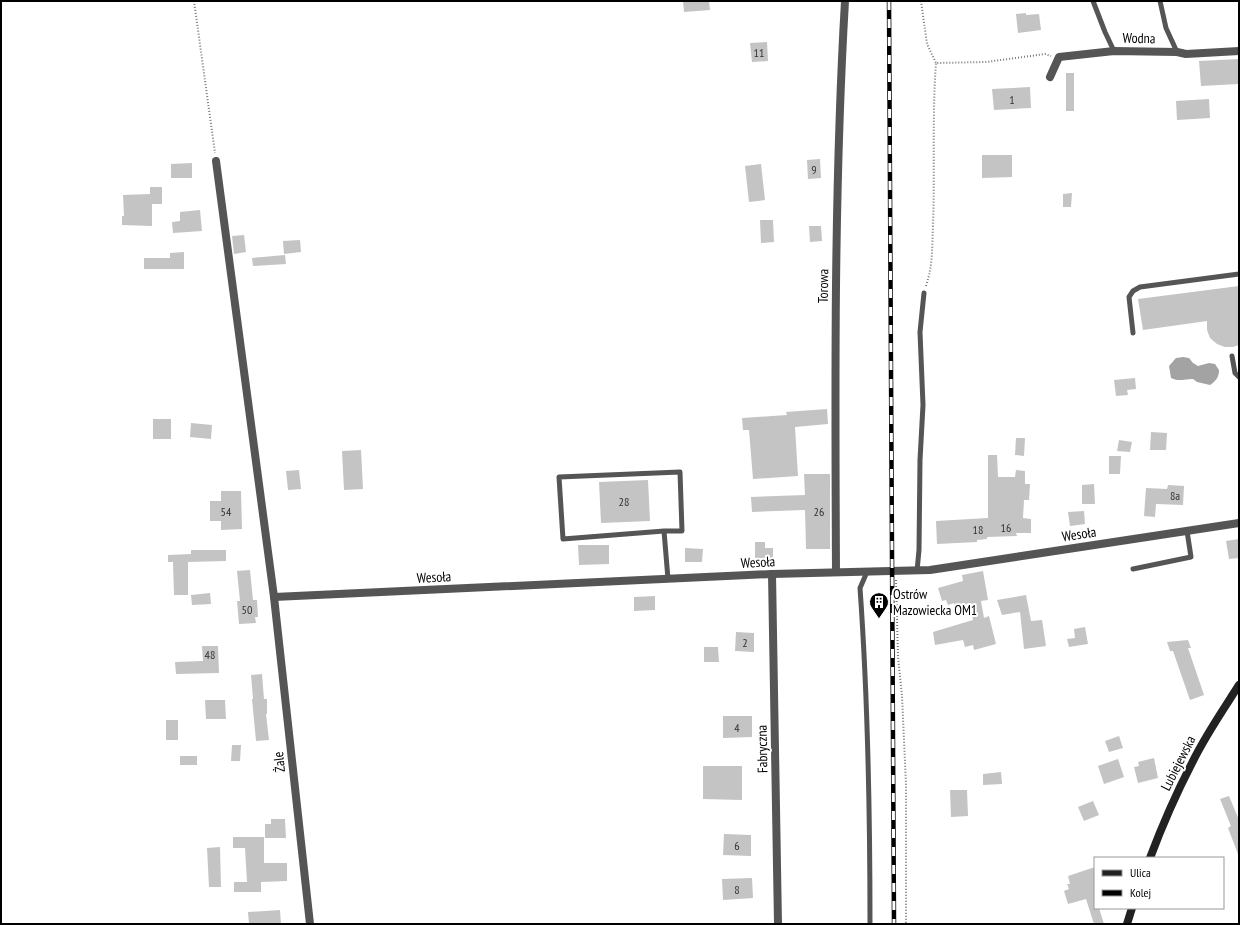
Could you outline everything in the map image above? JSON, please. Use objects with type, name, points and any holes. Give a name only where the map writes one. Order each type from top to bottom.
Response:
[{"type":"main road","name":"Lubiejewska","points":[[1150,857],[1164,822],[1192,762],[1211,728],[1239,685]]},
{"type":"main road","points":[[1127,924],[1132,909]]},
{"type":"street","name":"Torowa","points":[[836,572],[835,333],[842,52],[845,1]]},
{"type":"street","name":"Wodna","points":[[1059,57],[1114,51],[1177,52],[1186,54],[1239,51]]},
{"type":"street","points":[[1050,77],[1059,57]]},
{"type":"street","name":"Żale","points":[[216,161],[274,597],[310,924]]},
{"type":"street","name":"Wesoła","points":[[274,597],[772,574],[917,571],[1239,523]]},
{"type":"street","name":"Fabryczna","points":[[772,574],[778,924]]},
{"type":"lane","points":[[1093,1],[1104,32],[1114,51]]},
{"type":"lane","points":[[1160,1],[1166,28],[1177,52]]},
{"type":"lane","points":[[1133,333],[1129,297],[1133,291],[1140,287],[1239,274]]},
{"type":"lane","points":[[917,571],[920,550],[920,460],[923,405],[920,332],[924,293]]},
{"type":"lane","points":[[1232,356],[1234,373],[1239,377]]},
{"type":"lane","points":[[680,472],[682,531],[664,531],[563,539],[559,477],[680,472]]},
{"type":"lane","points":[[664,531],[668,579]]},
{"type":"lane","points":[[1133,569],[1191,557],[1187,531]]},
{"type":"lane","points":[[866,572],[860,588],[867,720],[870,830],[870,924]]},
{"type":"path","points":[[194,1],[216,161]]},
{"type":"path","points":[[921,1],[927,44],[936,63],[933,104],[933,254],[931,272],[924,293]]},
{"type":"path","points":[[936,63],[986,62],[1045,54],[1059,57]]},
{"type":"path","points":[[896,572],[898,657],[902,696],[906,784],[906,924]]},
{"type":"shaded area","points":[[1176,358],[1189,358],[1198,366],[1209,363],[1215,364],[1219,370],[1217,379],[1210,385],[1197,382],[1193,379],[1180,380],[1171,378],[1169,366]]},
{"type":"building","points":[[683,1],[709,1],[710,10],[684,12]]},
{"type":"building","points":[[1026,13],[1026,15],[1039,14],[1041,30],[1018,33],[1016,14]]},
{"type":"building","points":[[767,42],[768,61],[752,62],[750,43]]},
{"type":"building","points":[[1239,59],[1239,84],[1201,86],[1199,61]]},
{"type":"building","points":[[1066,73],[1074,73],[1074,111],[1066,111]]},
{"type":"building","points":[[1030,87],[1031,108],[994,110],[992,89]]},
{"type":"building","points":[[1209,99],[1210,118],[1177,120],[1176,101]]},
{"type":"building","points":[[982,155],[1012,155],[1012,177],[982,178]]},
{"type":"building","points":[[820,159],[821,178],[808,179],[807,160]]},
{"type":"building","points":[[192,163],[192,178],[171,178],[171,164]]},
{"type":"building","points":[[761,164],[765,200],[749,202],[745,166]]},
{"type":"building","points":[[150,187],[162,187],[162,204],[152,204],[152,226],[122,225],[122,216],[124,216],[123,195],[150,194]]},
{"type":"building","points":[[1072,193],[1071,207],[1063,207],[1063,194]]},
{"type":"building","points":[[200,210],[202,231],[173,233],[172,222],[180,221],[180,212]]},
{"type":"building","points":[[760,220],[773,220],[774,242],[761,243]]},
{"type":"building","points":[[809,226],[821,226],[822,241],[810,242]]},
{"type":"building","points":[[244,235],[246,252],[234,254],[232,236]]},
{"type":"building","points":[[300,240],[301,252],[284,254],[283,241]]},
{"type":"building","points":[[184,252],[184,269],[144,269],[144,258],[170,258],[170,253]]},
{"type":"building","points":[[285,255],[286,264],[253,266],[252,258]]},
{"type":"building","points":[[1239,286],[1239,345],[1225,347],[1217,344],[1210,338],[1207,330],[1207,321],[1143,330],[1138,299]]},
{"type":"building","points":[[1135,378],[1136,389],[1127,390],[1128,395],[1116,396],[1114,380]]},
{"type":"building","points":[[827,409],[828,424],[795,427],[798,476],[753,479],[749,430],[743,430],[742,418],[787,415],[786,412]]},
{"type":"building","points":[[153,419],[171,419],[171,439],[153,439]]},
{"type":"building","points":[[191,423],[212,425],[211,439],[190,437]]},
{"type":"building","points":[[1151,432],[1167,433],[1166,450],[1150,450]]},
{"type":"building","points":[[1016,438],[1025,438],[1024,456],[1015,455]]},
{"type":"building","points":[[1119,440],[1132,442],[1130,452],[1117,451]]},
{"type":"building","points":[[361,450],[363,489],[344,490],[342,451]]},
{"type":"building","points":[[988,455],[997,455],[998,477],[1015,477],[1016,470],[1025,471],[1025,484],[1030,484],[1029,500],[1024,500],[1023,518],[1031,519],[1031,533],[1016,533],[1017,536],[987,537],[987,539],[977,540],[977,542],[937,544],[936,521],[988,518]]},
{"type":"building","points":[[1109,456],[1121,456],[1120,474],[1109,474]]},
{"type":"building","points":[[299,470],[301,489],[288,490],[286,471]]},
{"type":"building","points":[[804,474],[830,474],[830,549],[806,549],[805,510],[752,512],[751,497],[805,495]]},
{"type":"building","points":[[648,480],[650,521],[601,523],[599,482]]},
{"type":"building","points":[[1094,484],[1095,504],[1082,504],[1082,485]]},
{"type":"building","points":[[1168,485],[1184,486],[1183,505],[1156,504],[1155,517],[1144,516],[1146,488],[1167,489]]},
{"type":"building","points":[[221,491],[241,491],[242,529],[221,530],[221,521],[210,521],[210,501],[221,501]]},
{"type":"building","points":[[1084,511],[1085,524],[1070,526],[1068,512]]},
{"type":"building","points":[[1239,539],[1239,558],[1229,559],[1226,541]]},
{"type":"building","points":[[755,542],[765,542],[765,548],[773,548],[773,558],[755,558]]},
{"type":"building","points":[[578,545],[609,545],[609,564],[579,565]]},
{"type":"building","points":[[685,548],[703,549],[702,562],[685,562]]},
{"type":"building","points":[[191,550],[226,550],[226,561],[188,562],[188,595],[174,595],[173,562],[168,562],[168,555],[191,554]]},
{"type":"building","points":[[250,570],[253,600],[257,600],[258,617],[255,617],[256,623],[239,624],[237,601],[240,601],[237,571]]},
{"type":"building","points":[[983,571],[988,600],[981,601],[984,618],[989,616],[996,644],[974,650],[973,645],[965,647],[963,640],[935,645],[933,632],[973,620],[970,603],[955,607],[954,603],[948,605],[946,600],[942,601],[938,588],[963,581],[962,575]]},
{"type":"building","points":[[210,593],[211,604],[192,605],[191,595]]},
{"type":"building","points":[[1026,595],[1031,621],[1042,620],[1046,646],[1024,649],[1020,612],[1002,615],[997,600]]},
{"type":"building","points":[[655,596],[655,610],[634,611],[634,597]]},
{"type":"building","points":[[1085,627],[1088,644],[1069,647],[1067,639],[1075,638],[1074,629]]},
{"type":"building","points":[[736,632],[754,633],[754,652],[735,651]]},
{"type":"building","points":[[1188,640],[1191,648],[1188,648],[1204,695],[1190,700],[1173,651],[1170,651],[1167,642]]},
{"type":"building","points":[[202,646],[218,646],[219,673],[176,674],[175,662],[203,661]]},
{"type":"building","points":[[704,647],[718,647],[719,662],[704,662]]},
{"type":"building","points":[[262,674],[264,699],[267,699],[266,714],[269,740],[256,741],[251,675]]},
{"type":"building","points":[[205,700],[225,700],[226,719],[206,719]]},
{"type":"building","points":[[723,716],[752,716],[752,737],[723,738]]},
{"type":"building","points":[[166,720],[178,720],[178,740],[166,740]]},
{"type":"building","points":[[1119,736],[1123,748],[1109,752],[1105,741]]},
{"type":"building","points":[[232,745],[241,745],[240,761],[231,761]]},
{"type":"building","points":[[180,756],[197,756],[197,765],[180,765]]},
{"type":"building","points":[[1154,758],[1158,778],[1138,783],[1134,767],[1139,766],[1138,762]]},
{"type":"building","points":[[1118,759],[1124,777],[1104,784],[1098,766]]},
{"type":"building","points":[[703,766],[742,766],[742,800],[703,799]]},
{"type":"building","points":[[1001,772],[1002,784],[983,785],[983,774]]},
{"type":"building","points":[[950,790],[967,790],[968,816],[951,817]]},
{"type":"building","points":[[1229,796],[1239,820],[1238,854],[1228,828],[1231,826],[1220,799]]},
{"type":"building","points":[[1093,801],[1099,815],[1084,821],[1078,807]]},
{"type":"building","points":[[271,819],[285,819],[286,838],[265,838],[265,824],[271,824]]},
{"type":"building","points":[[724,834],[751,835],[751,856],[723,855]]},
{"type":"building","points":[[233,837],[264,837],[264,863],[287,863],[287,881],[261,882],[261,892],[234,892],[234,882],[247,882],[245,848],[233,848]]},
{"type":"building","points":[[220,847],[221,887],[209,887],[207,848]]},
{"type":"building","points":[[1094,867],[1094,909],[1099,909],[1104,924],[1094,924],[1086,899],[1068,904],[1064,891],[1069,889],[1067,884],[1070,884],[1068,876]]},
{"type":"building","points":[[752,878],[753,898],[723,900],[722,879]]},
{"type":"building","points":[[280,910],[281,924],[249,924],[248,912]]},
{"type":"railway","points":[[889,1],[894,924]]},
{"type":"place","name":"Ostrów Mazowiecka OM1","points":[[879,619]]}]
